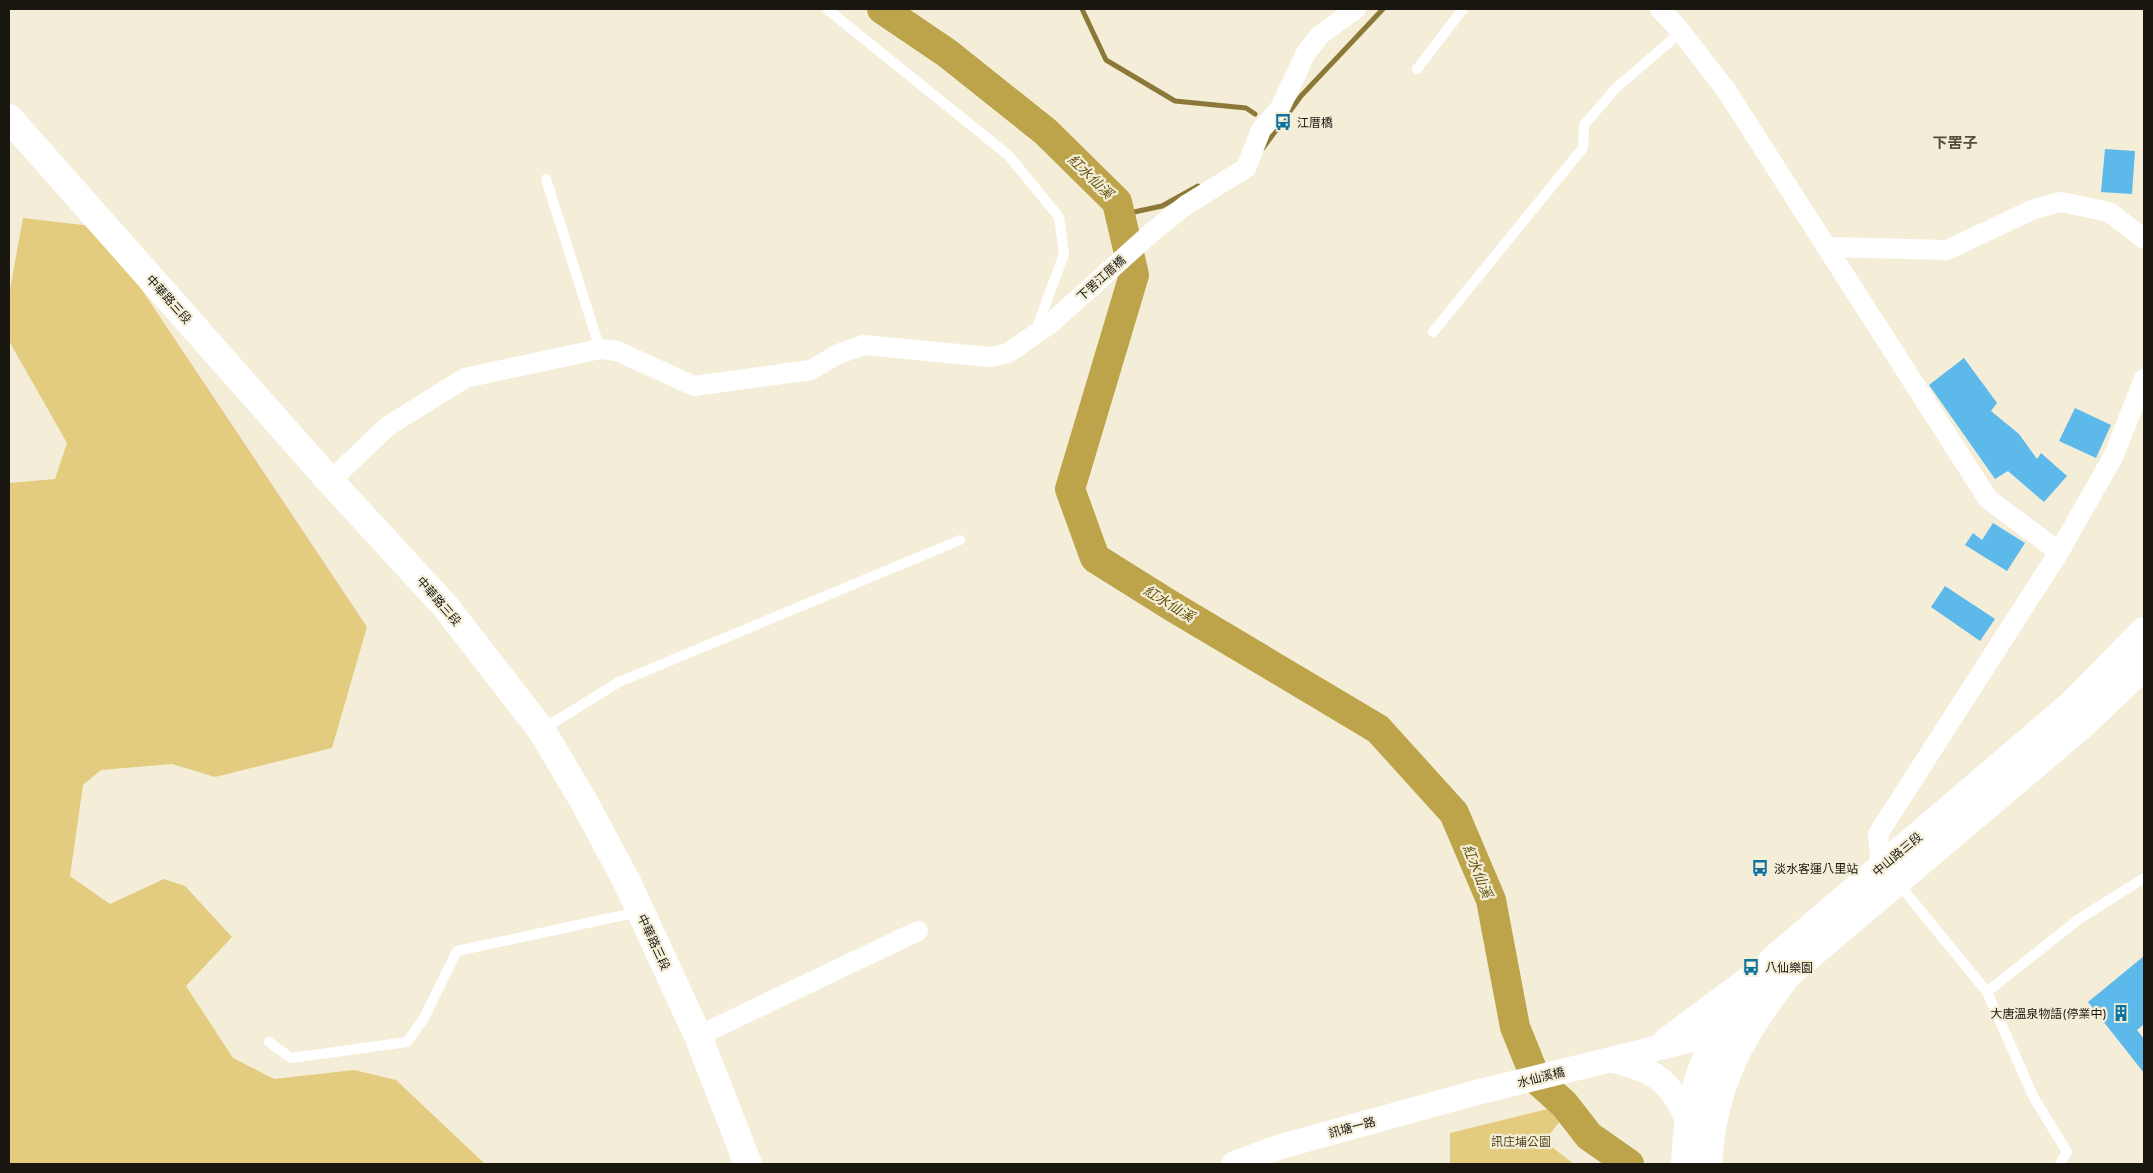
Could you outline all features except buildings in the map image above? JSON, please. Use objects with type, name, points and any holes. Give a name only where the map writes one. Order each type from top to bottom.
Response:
[{"type":"main road","name":"中華路三段","points":[[9,118],[330,480],[445,606],[542,731],[583,800],[627,882],[639,912],[698,1036],[748,1164]]},
{"type":"main road","name":"中山路三段","points":[[1729,1038],[1760,1010],[1789,973],[1889,874],[2070,706],[2144,631]]},
{"type":"main road","name":"中山路三段","points":[[1685,1164],[1715,1106],[1725,1076],[1729,1038],[1740,1000],[1774,959],[1889,874],[2082,725],[2144,666]]},
{"type":"street","name":"下罟江厝橋","points":[[600,349],[617,351],[694,386],[811,370],[838,354],[864,344],[990,357],[1008,353],[1042,330],[1151,233],[1186,206],[1246,168],[1261,130],[1280,108],[1306,53],[1320,35],[1356,9]]},
{"type":"street","points":[[1660,9],[1681,32],[1726,90],[1988,498],[2059,552]]},
{"type":"street","points":[[1827,247],[1947,250],[2034,209],[2061,202],[2109,212],[2144,239]]},
{"type":"street","points":[[330,480],[388,426],[465,378],[600,349]]},
{"type":"street","points":[[1889,874],[1878,834],[2059,552],[2114,455],[2144,379]]},
{"type":"street","points":[[698,1036],[918,931]]},
{"type":"street","points":[[1651,1050],[1684,1028],[1774,959]]},
{"type":"street","points":[[1612,1060],[1651,1050],[1729,1038]]},
{"type":"street","points":[[1612,1060],[1652,1073],[1668,1084],[1679,1099],[1698,1140]]},
{"type":"street","name":"水仙溪橋","points":[[1471,1094],[1612,1060]]},
{"type":"street","name":"訊塘一路","points":[[1234,1164],[1279,1147],[1471,1094]]},
{"type":"lane","points":[[827,9],[1008,155],[1060,217],[1064,254],[1042,330]]},
{"type":"lane","points":[[1417,69],[1462,9]]},
{"type":"lane","points":[[1433,332],[1583,148],[1584,125],[1616,88],[1681,32]]},
{"type":"lane","points":[[546,179],[600,349]]},
{"type":"lane","points":[[542,731],[619,682],[960,540]]},
{"type":"lane","points":[[1889,874],[1987,992],[2034,1098],[2067,1152],[2060,1164]]},
{"type":"lane","points":[[1987,992],[2079,919],[2144,878]]},
{"type":"lane","points":[[269,1042],[291,1058],[407,1042],[424,1018],[457,951],[639,912]]},
{"type":"green space","points":[[23,218],[100,227],[367,627],[332,748],[215,777],[172,764],[101,770],[83,785],[70,876],[110,904],[164,879],[185,886],[232,937],[186,986],[233,1058],[274,1079],[354,1070],[396,1080],[485,1164],[9,1164],[9,483],[55,479],[67,443],[9,341],[9,295]]},
{"type":"green space","name":"訊庄埔公園","points":[[1556,1107],[1565,1115],[1544,1141],[1574,1164],[1450,1164],[1450,1133]]},
{"type":"waterway","name":"紅水仙溪","points":[[882,9],[947,53],[1046,132],[1117,202],[1134,275],[1070,489],[1095,558],[1378,729],[1454,813],[1491,900],[1515,1027],[1536,1079],[1564,1104],[1589,1136],[1629,1164]]},
{"type":"waterway","points":[[1082,9],[1106,60],[1175,101],[1246,108],[1255,114]]},
{"type":"waterway","points":[[1263,148],[1301,96],[1383,9]]},
{"type":"waterway","points":[[1120,215],[1162,206],[1198,186]]},
{"type":"place","name":"江厝橋","points":[[1283,122]]},
{"type":"place","name":"淡水客運八里站","points":[[1760,868]]},
{"type":"place","name":"八仙樂園","points":[[1751,967]]},
{"type":"place","name":"大唐溫泉物語(停業中)","points":[[2121,1013]]},
{"type":"district","name":"下罟子","points":[[1955,142]]}]
